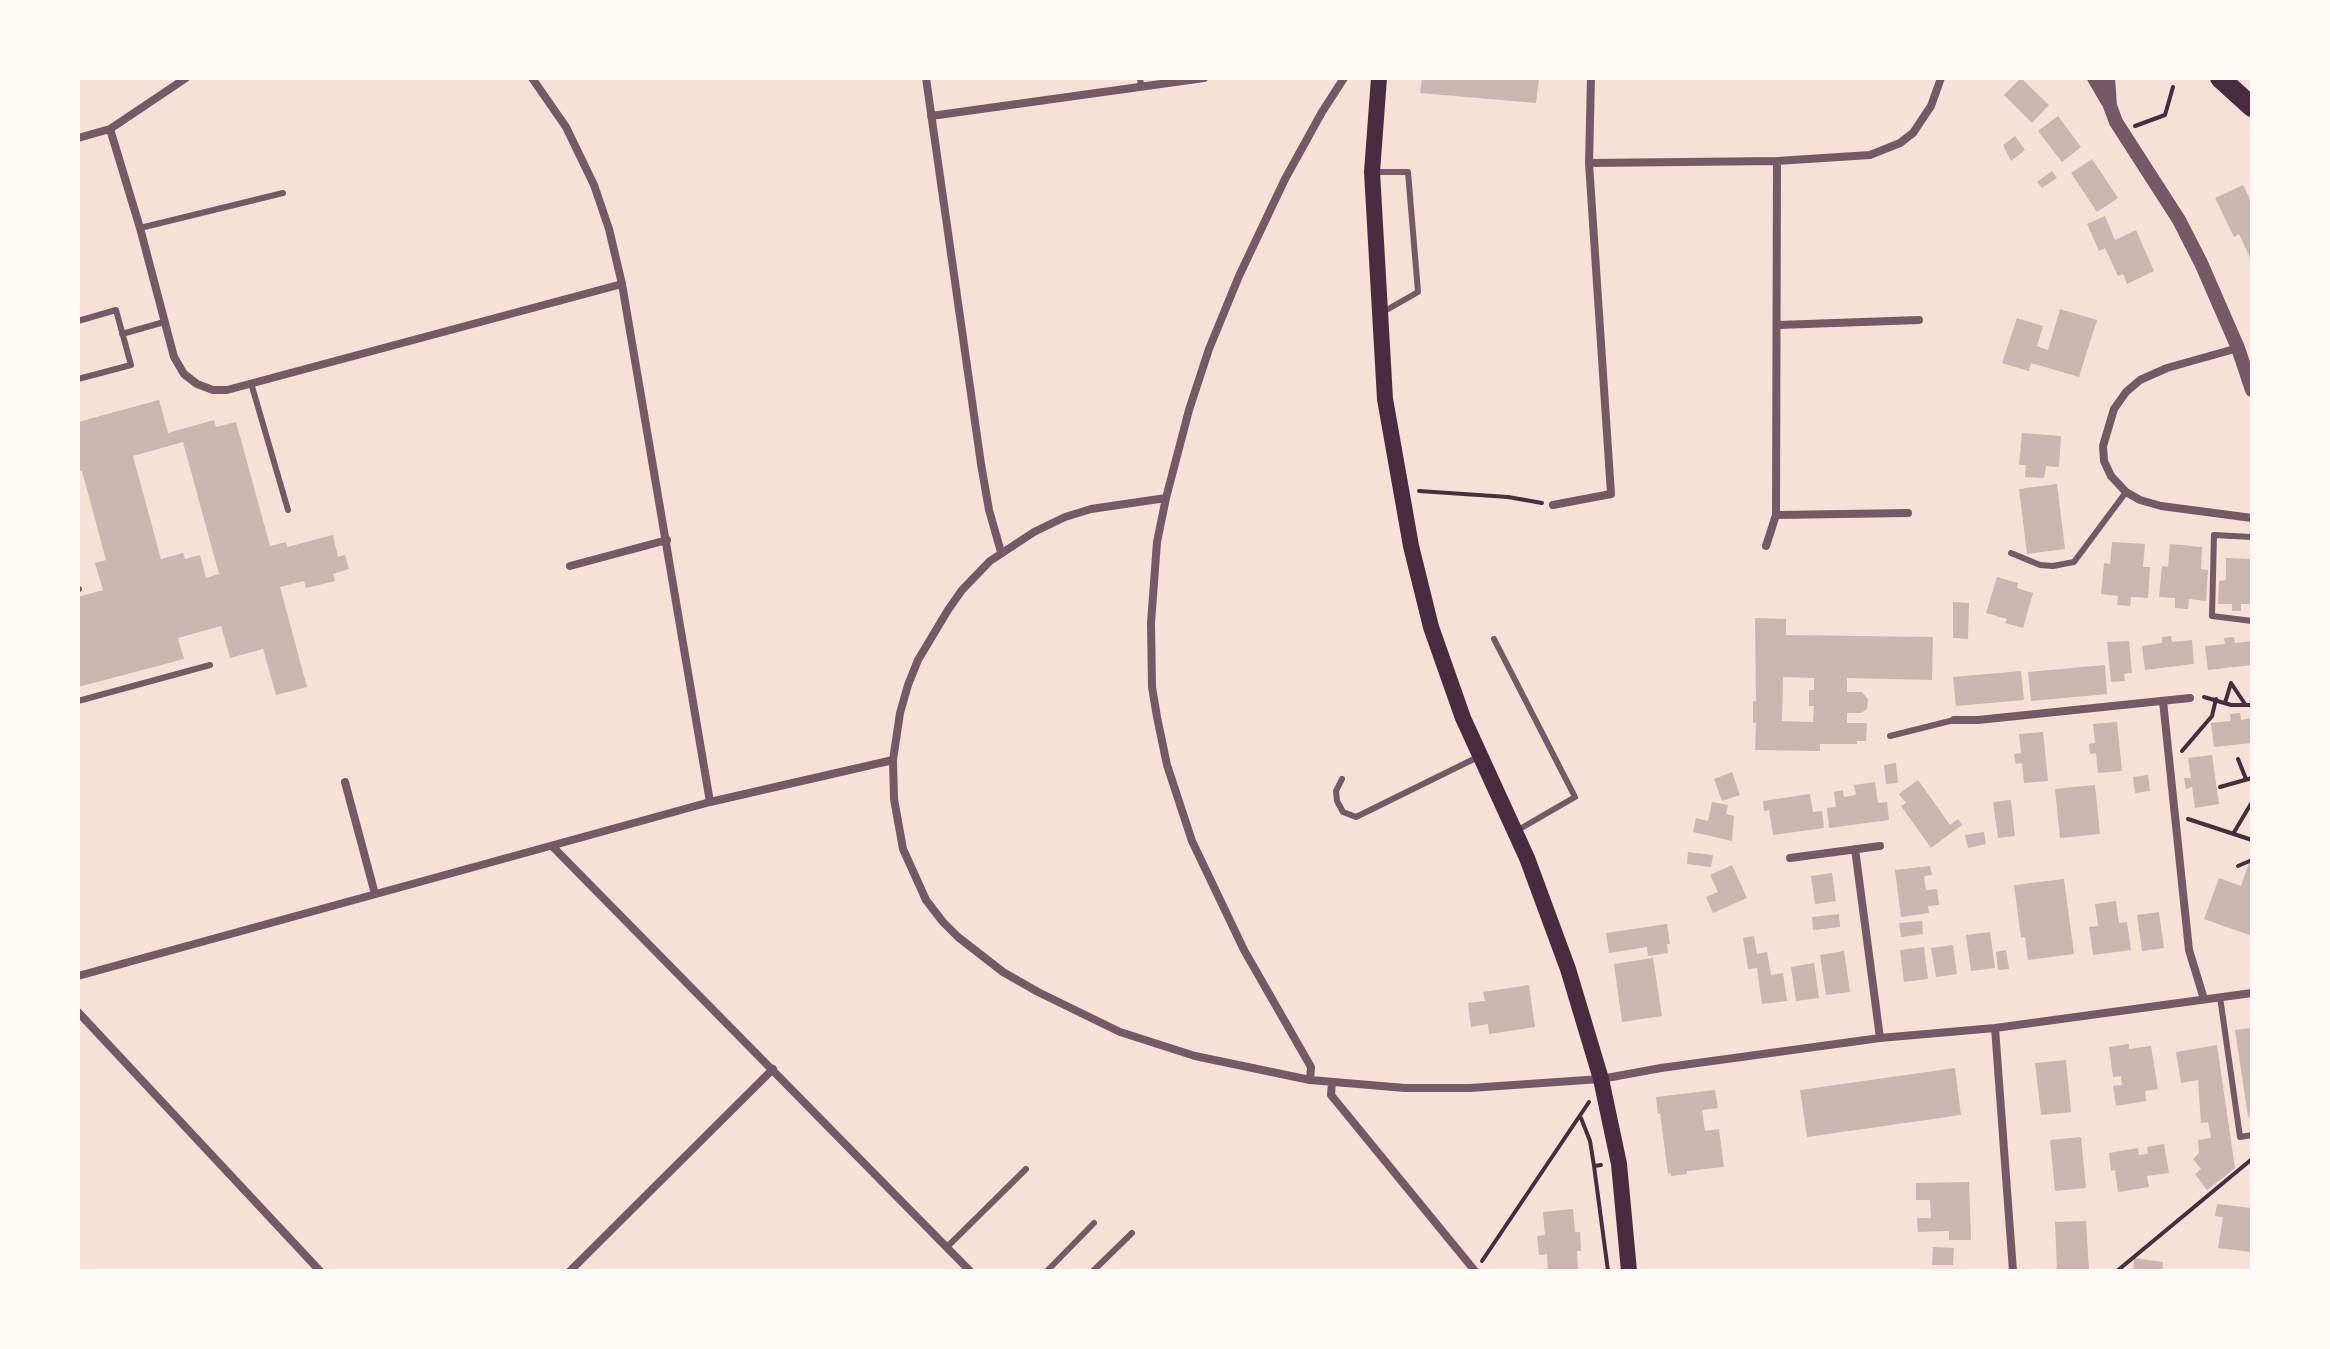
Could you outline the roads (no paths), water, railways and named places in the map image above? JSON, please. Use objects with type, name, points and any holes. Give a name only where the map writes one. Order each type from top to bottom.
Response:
[{"type":"main road","points":[[1379,78],[1372,172],[1385,399],[1411,546],[1431,627],[1463,718],[1515,831],[1568,969],[1601,1079],[1619,1164],[1629,1271]]},
{"type":"main road","points":[[2220,78],[2252,107]]},
{"type":"street","points":[[78,138],[110,129],[186,78]]},
{"type":"street","points":[[532,78],[566,127],[594,185],[622,284],[710,802]]},
{"type":"street","points":[[926,78],[985,488],[1001,552]]},
{"type":"street","points":[[931,116],[1141,82],[1204,78]]},
{"type":"street","points":[[1310,1080],[1311,1067],[1244,950],[1202,867],[1167,765],[1154,702],[1152,593],[1157,542],[1189,410],[1239,276],[1285,179],[1344,78]]},
{"type":"street","points":[[1553,505],[1611,494],[1589,163],[1591,78]]},
{"type":"street","points":[[1589,163],[1777,161],[1855,157],[1885,151],[1906,138],[1923,120],[1941,78]]},
{"type":"street","points":[[2094,78],[2122,131],[2179,220],[2201,263],[2238,348],[2252,390]]},
{"type":"street","points":[[2108,78],[2110,106]]},
{"type":"street","points":[[110,129],[174,357],[184,374],[197,384],[213,390],[227,390],[622,284]]},
{"type":"street","points":[[1766,546],[1776,515],[1777,161]]},
{"type":"street","points":[[1778,325],[1919,320]]},
{"type":"street","points":[[2238,348],[2167,368],[2140,380],[2126,392],[2114,409],[2103,446],[2104,461],[2111,476],[2126,492],[2140,500],[2161,506],[2252,518]]},
{"type":"street","points":[[1166,498],[1091,509],[1065,517],[1001,552],[962,590],[918,660],[900,713],[893,760],[897,822],[914,875],[926,900],[943,922],[989,963],[1038,992],[1120,1032],[1195,1056],[1310,1080],[1405,1088],[1470,1088],[1601,1079],[1880,1038],[1995,1028],[2252,993]]},
{"type":"street","points":[[1776,515],[1908,513]]},
{"type":"street","points":[[570,566],[667,540]]},
{"type":"street","points":[[1954,720],[2190,698]]},
{"type":"street","points":[[2163,701],[2189,950],[2204,999]]},
{"type":"street","points":[[78,976],[710,802],[893,760]]},
{"type":"street","points":[[345,782],[375,894]]},
{"type":"street","points":[[552,846],[970,1271]]},
{"type":"street","points":[[1790,858],[1880,846]]},
{"type":"street","points":[[1855,849],[1880,1038]]},
{"type":"street","points":[[78,1012],[320,1271]]},
{"type":"street","points":[[1995,1028],[2013,1271]]},
{"type":"street","points":[[570,1271],[773,1069]]},
{"type":"street","points":[[1332,1082],[1331,1095],[1475,1271]]},
{"type":"lane","points":[[1372,172],[1408,172],[1418,292],[1380,314]]},
{"type":"lane","points":[[140,228],[283,193]]},
{"type":"lane","points":[[78,321],[116,310],[131,365],[78,379]]},
{"type":"lane","points":[[122,334],[164,322]]},
{"type":"lane","points":[[251,383],[288,510]]},
{"type":"lane","points":[[2011,553],[2040,565],[2074,562],[2126,492]]},
{"type":"lane","points":[[2252,537],[2214,535],[2212,616],[2252,621]]},
{"type":"lane","points":[[1494,639],[1575,797],[1515,831]]},
{"type":"lane","points":[[78,701],[210,665]]},
{"type":"lane","points":[[1890,736],[1954,720]]},
{"type":"lane","points":[[1342,779],[1336,791],[1337,801],[1343,812],[1356,817],[1480,756]]},
{"type":"lane","points":[[2220,997],[2240,1137],[2252,1135]]},
{"type":"lane","points":[[947,1247],[1026,1169]]},
{"type":"lane","points":[[1047,1271],[1094,1223]]},
{"type":"lane","points":[[1093,1271],[1132,1233]]}]
